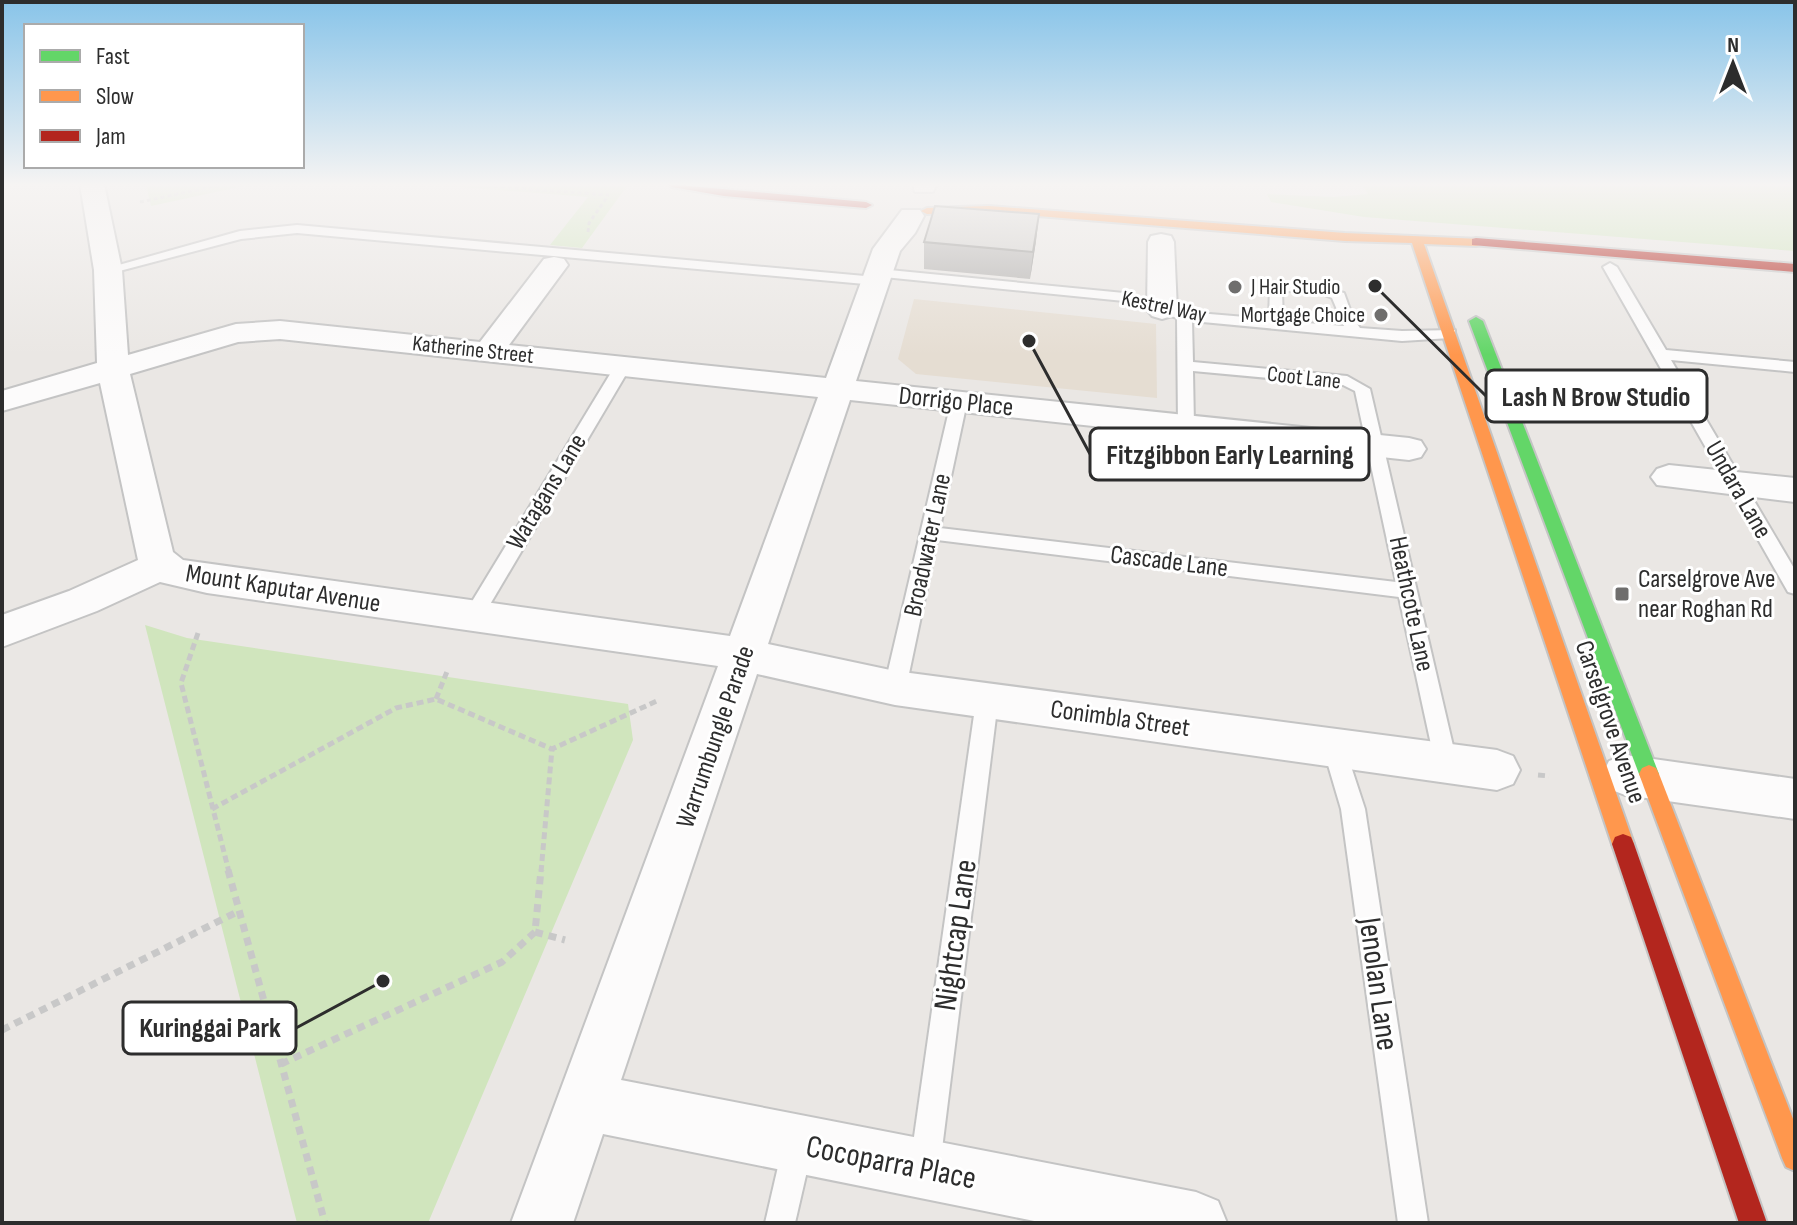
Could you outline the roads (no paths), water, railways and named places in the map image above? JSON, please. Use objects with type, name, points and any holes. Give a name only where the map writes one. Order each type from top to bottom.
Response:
[{"type":"street","name":"Mount Kaputar Avenue","points":[[103,241],[108,270],[113,369],[146,520],[161,565],[171,571],[207,579],[745,655]]},
{"type":"street","points":[[880,241],[880,268]]},
{"type":"street","name":"Warrumbungle Parade","points":[[542,1223],[880,268],[897,241]]},
{"type":"street","points":[[1388,241],[1450,251],[1795,282]]},
{"type":"street","points":[[1161,242],[1173,313]]},
{"type":"street","name":"Carselgrove Avenue","points":[[1418,244],[1753,1223]]},
{"type":"street","points":[[1450,251],[1795,268]]},
{"type":"street","points":[[488,352],[559,259]]},
{"type":"street","name":"Carselgrove Avenue","points":[[1472,309],[1795,1158]]},
{"type":"street","name":"Katherine Street","points":[[2,401],[236,333],[266,329],[837,389]]},
{"type":"street","name":"Dorrigo Place","points":[[837,389],[1409,449]]},
{"type":"street","points":[[1669,477],[1795,490]]},
{"type":"street","points":[[2,631],[83,601],[161,565]]},
{"type":"street","name":"Conimbla Street","points":[[745,655],[895,688],[1497,770]]},
{"type":"street","points":[[1599,772],[1795,799]]},
{"type":"street","name":"Cocoparra Place","points":[[587,1102],[1196,1223]]},
{"type":"lane","name":"Kestrel Way","points":[[108,270],[217,241]]},
{"type":"lane","name":"Kestrel Way","points":[[403,241],[559,259],[880,268],[1124,297],[1144,301],[1173,313],[1417,337],[1450,333]]},
{"type":"lane","name":"Undara Lane","points":[[1610,267],[1795,587]]},
{"type":"lane","points":[[1273,324],[1277,318],[1275,290],[1283,287],[1325,290],[1339,296],[1346,319],[1356,332]]},
{"type":"lane","points":[[1173,313],[1185,366],[1186,426]]},
{"type":"lane","points":[[1661,354],[1795,367]]},
{"type":"lane","name":"Watagans Lane","points":[[472,618],[623,366]]},
{"type":"lane","name":"Coot Lane","points":[[1185,366],[1351,383],[1364,392],[1376,446]]},
{"type":"lane","name":"Broadwater Lane","points":[[895,688],[959,402]]},
{"type":"lane","name":"Heathcote Lane","points":[[1376,446],[1446,763]]},
{"type":"lane","name":"Cascade Lane","points":[[930,533],[1409,591]]},
{"type":"lane","name":"Nightcap Lane","points":[[924,1169],[987,701]]},
{"type":"lane","name":"Jenolan Lane","points":[[1334,748],[1353,809],[1413,1223]]},
{"type":"lane","points":[[780,1223],[798,1144]]},
{"type":"place","name":"Lash N Brow Studio","points":[[1375,286]]},
{"type":"place","name":"J Hair Studio","points":[[1235,287]]},
{"type":"place","name":"Mortgage Choice","points":[[1381,315]]},
{"type":"place","name":"Fitzgibbon Early Learning","points":[[1029,341]]},
{"type":"place","name":"Carselgrove Ave near Roghan Rd","points":[[1622,594]]},
{"type":"place","name":"Kuringgai Park","points":[[383,981]]}]
